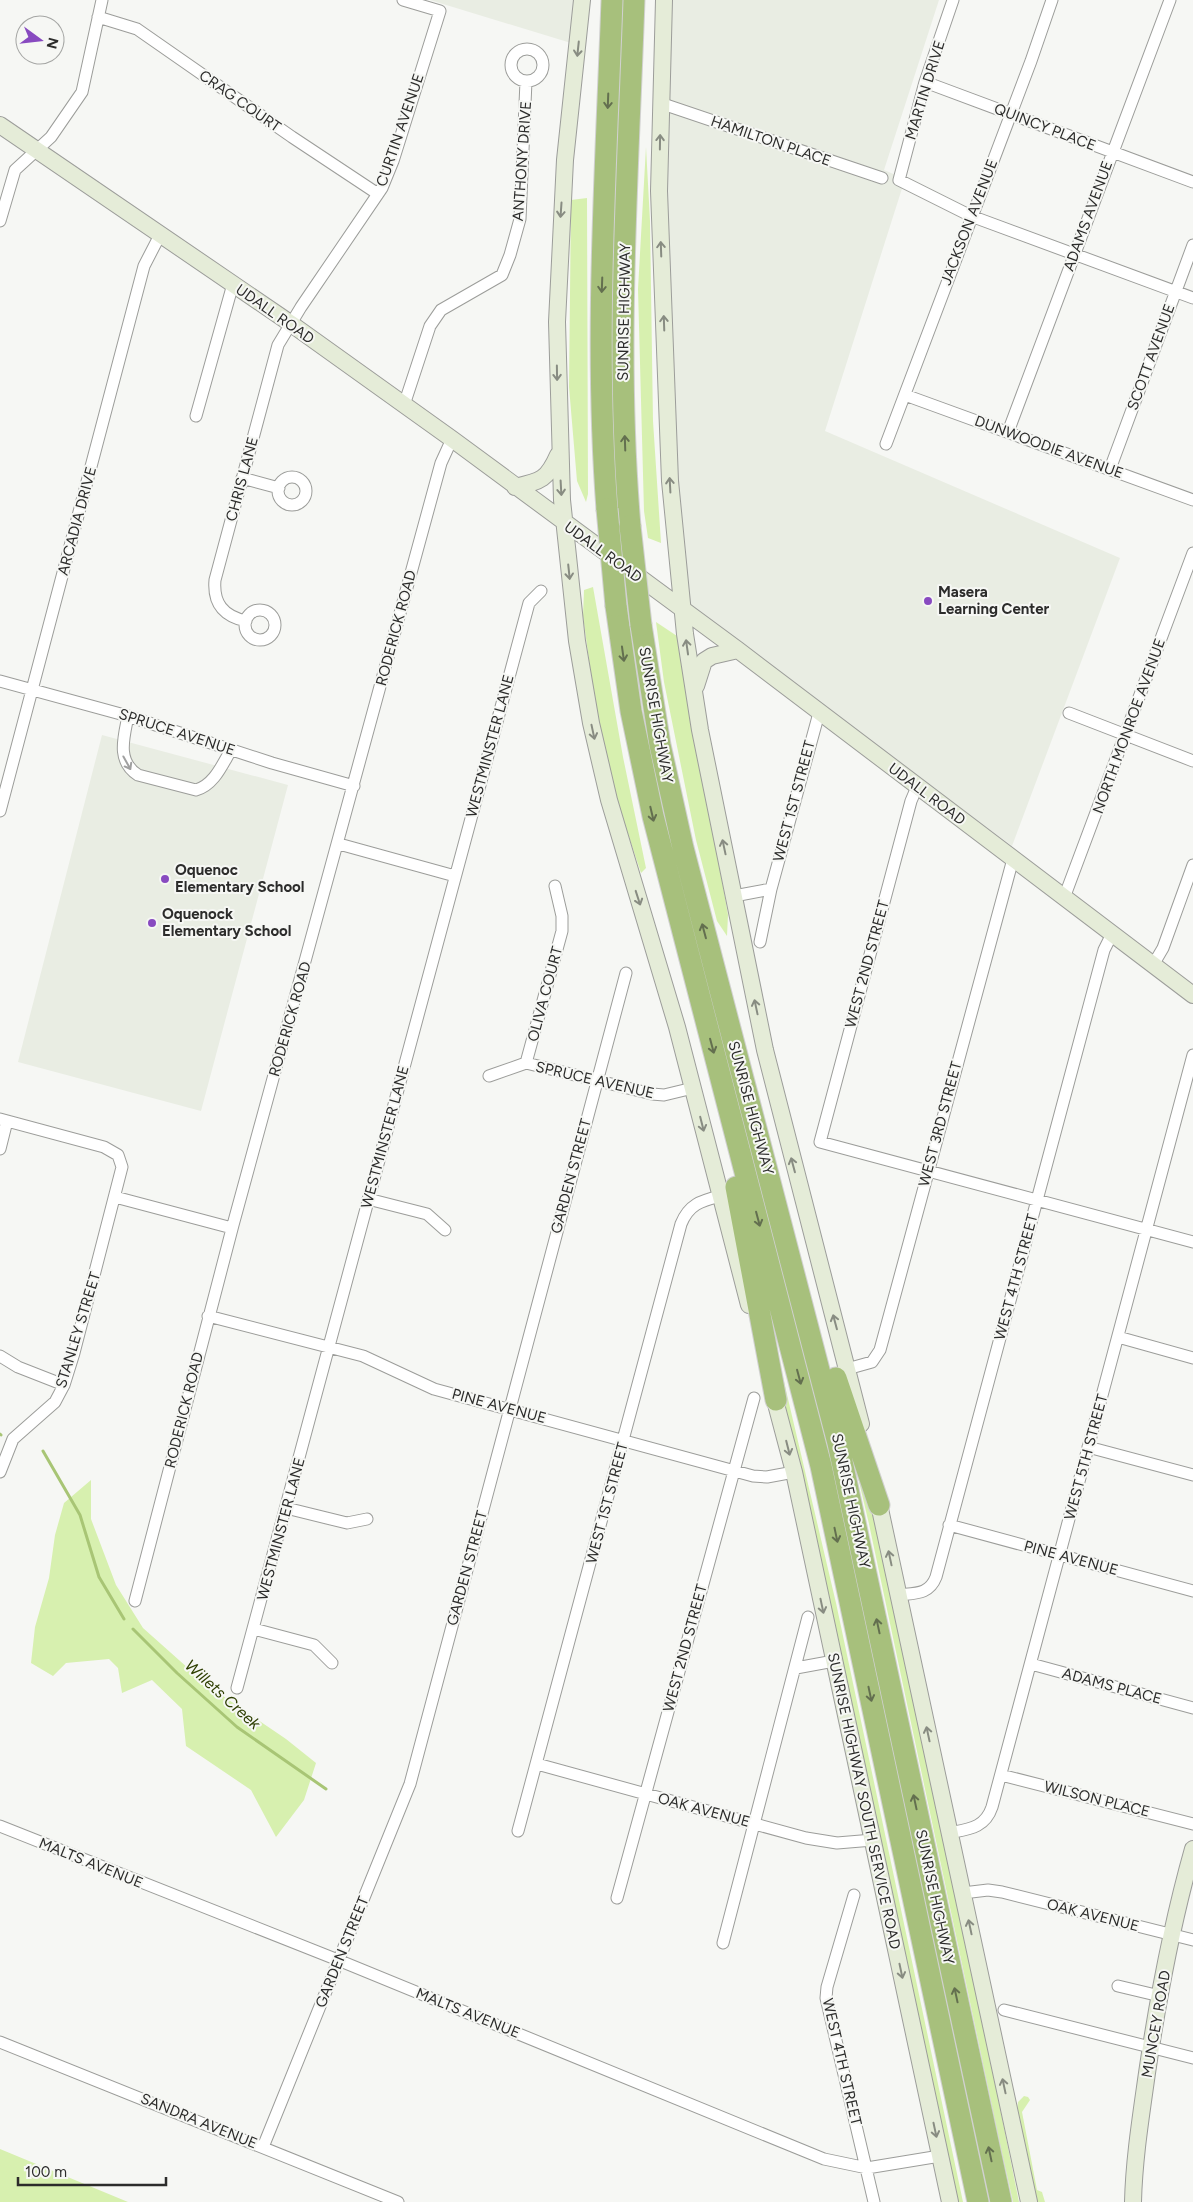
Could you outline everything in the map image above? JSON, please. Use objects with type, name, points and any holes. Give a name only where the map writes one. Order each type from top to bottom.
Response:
[{"type":"highway","name":"SUNRISE HIGHWAY","points":[[612,0],[601,322],[602,427],[616,606],[632,711],[651,807],[821,1466],[978,2202]]},
{"type":"highway","name":"SUNRISE HIGHWAY","points":[[634,0],[623,366],[630,526],[641,625],[655,719],[677,823],[846,1477],[1000,2202]]},
{"type":"highway","points":[[629,138],[643,60],[649,0]]},
{"type":"highway","points":[[718,1071],[730,1156],[776,1400]]},
{"type":"highway","points":[[794,1271],[825,1347],[879,1505]]},
{"type":"main road","points":[[582,0],[565,160],[558,259],[556,351],[559,453],[564,523],[577,642],[596,748],[621,844],[677,1027],[720,1196],[776,1400]]},
{"type":"main road","name":"SUNRISE HIGHWAY","points":[[664,0],[659,191],[669,463],[682,609],[694,695],[772,1084],[847,1369],[879,1505],[1029,2202]]},
{"type":"main road","name":"UDALL ROAD","points":[[0,125],[290,323],[452,439],[738,650],[1193,996]]},
{"type":"main road","points":[[515,487],[545,478],[551,471],[559,453]]},
{"type":"main road","points":[[694,695],[700,669],[704,661],[712,656],[738,650]]},
{"type":"main road","name":"SUNRISE HIGHWAY SOUTH SERVICE ROAD","points":[[776,1400],[794,1472],[950,2202]]},
{"type":"main road","name":"MUNCEY ROAD","points":[[1133,2202],[1137,2149],[1151,2046],[1172,1935],[1193,1849]]},
{"type":"street","points":[[0,221],[16,170],[51,137],[82,92],[102,0]]},
{"type":"street","name":"CURTIN AVENUE","points":[[290,323],[378,194],[393,161],[440,11],[402,0]]},
{"type":"street","name":"MARTIN DRIVE","points":[[953,0],[925,82],[899,180],[971,216]]},
{"type":"street","name":"JACKSON AVENUE","points":[[886,444],[1011,114],[1052,0]]},
{"type":"street","name":"ADAMS AVENUE","points":[[1008,432],[1170,0]]},
{"type":"street","name":"CRAG COURT","points":[[98,17],[137,29],[292,137],[378,194]]},
{"type":"street","name":"ANTHONY DRIVE","points":[[404,405],[430,326],[441,310],[502,275],[510,255],[520,219],[526,81]]},
{"type":"street","name":"QUINCY PLACE","points":[[925,82],[1193,182]]},
{"type":"street","name":"HAMILTON PLACE","points":[[660,103],[882,178]]},
{"type":"street","points":[[971,216],[1193,298]]},
{"type":"street","name":"ARCADIA DRIVE","points":[[0,811],[144,266],[160,234]]},
{"type":"street","name":"SCOTT AVENUE","points":[[1110,469],[1193,245]]},
{"type":"street","points":[[196,416],[233,284]]},
{"type":"street","name":"CHRIS LANE","points":[[246,622],[237,619],[218,605],[213,594],[215,580],[276,352],[290,323]]},
{"type":"street","name":"DUNWOODIE AVENUE","points":[[905,395],[1193,500]]},
{"type":"street","name":"RODERICK ROAD","points":[[135,1601],[232,1228],[441,463],[452,439]]},
{"type":"street","points":[[242,478],[278,488]]},
{"type":"street","name":"NORTH MONROE AVENUE","points":[[1064,898],[1193,554]]},
{"type":"street","name":"WESTMINSTER LANE","points":[[236,1688],[254,1629],[454,876],[529,603],[541,591]]},
{"type":"street","name":"SPRUCE AVENUE","points":[[0,681],[128,716],[231,750],[354,786]]},
{"type":"street","name":"WEST 1ST STREET","points":[[760,942],[771,889],[819,713]]},
{"type":"street","points":[[1069,713],[1193,761]]},
{"type":"street","points":[[128,716],[123,756],[131,770],[138,775],[196,790],[205,788],[231,750]]},
{"type":"street","name":"WEST 2ND STREET","points":[[917,787],[911,801],[820,1142],[928,1171]]},
{"type":"street","points":[[338,844],[454,876]]},
{"type":"street","name":"WEST 3RD STREET","points":[[847,1369],[868,1364],[878,1355],[1012,859]]},
{"type":"street","points":[[1153,965],[1165,943],[1193,866]]},
{"type":"street","name":"OLIVA COURT","points":[[526,1064],[562,931],[562,916],[555,886]]},
{"type":"street","points":[[734,896],[771,889]]},
{"type":"street","name":"WEST 4TH STREET","points":[[898,1595],[921,1592],[932,1586],[1104,950],[1112,934]]},
{"type":"street","name":"GARDEN STREET","points":[[263,2147],[410,1784],[626,973]]},
{"type":"street","name":"WEST 5TH STREET","points":[[949,1832],[976,1827],[985,1822],[992,1807],[1193,1055]]},
{"type":"street","points":[[489,1076],[526,1064]]},
{"type":"street","name":"SPRUCE AVENUE","points":[[526,1064],[658,1095],[693,1088]]},
{"type":"street","points":[[0,1149],[4,1120],[104,1147],[118,1154],[122,1167],[115,1197],[232,1228]]},
{"type":"street","points":[[928,1171],[1193,1242]]},
{"type":"street","name":"WEST 1ST STREET","points":[[518,1831],[681,1224],[686,1212],[695,1204],[720,1196]]},
{"type":"street","name":"STANLEY STREET","points":[[0,1472],[13,1439],[55,1402],[64,1385],[115,1197]]},
{"type":"street","points":[[368,1199],[428,1214],[445,1230]]},
{"type":"street","name":"PINE AVENUE","points":[[208,1316],[330,1347],[382,1363],[434,1389],[760,1477],[794,1472]]},
{"type":"street","points":[[1118,1337],[1193,1358]]},
{"type":"street","points":[[0,1356],[18,1367],[64,1385]]},
{"type":"street","name":"WEST 2ND STREET","points":[[617,1898],[754,1398]]},
{"type":"street","points":[[1088,1447],[1193,1475]]},
{"type":"street","points":[[286,1508],[347,1523],[367,1519]]},
{"type":"street","name":"PINE AVENUE","points":[[950,1525],[1193,1591]]},
{"type":"street","points":[[723,1943],[808,1617]]},
{"type":"street","points":[[254,1629],[314,1646],[332,1663]]},
{"type":"street","points":[[796,1668],[834,1661]]},
{"type":"street","name":"ADAMS PLACE","points":[[1030,1664],[1193,1708]]},
{"type":"street","name":"OAK AVENUE","points":[[537,1764],[645,1795],[822,1841],[845,1843],[873,1840]]},
{"type":"street","name":"WILSON PLACE","points":[[1001,1775],[1193,1824]]},
{"type":"street","name":"MALTS AVENUE","points":[[0,1826],[338,1960],[824,2159],[867,2168],[940,2156]]},
{"type":"street","name":"OAK AVENUE","points":[[963,1893],[988,1890],[1002,1892],[1193,1940]]},
{"type":"street","name":"WEST 4TH STREET","points":[[854,1895],[827,1987],[826,1998],[874,2202]]},
{"type":"street","points":[[1118,1986],[1160,1996]]},
{"type":"street","points":[[1004,2010],[1193,2058]]},
{"type":"street","name":"SANDRA AVENUE","points":[[0,2042],[398,2202]]},
{"type":"shaded area","points":[[430,0],[573,0],[571,43]]},
{"type":"shaded area","points":[[667,0],[939,0],[884,170],[905,179],[825,431],[1120,558],[1012,846],[737,644],[679,595],[661,125]]},
{"type":"shaded area","name":"Oquenock Elementary School","points":[[102,735],[288,785],[201,1111],[18,1062]]},
{"type":"green space","points":[[646,147],[650,221],[653,421],[661,543],[648,538],[644,511],[638,289]]},
{"type":"green space","points":[[587,198],[588,494],[586,502],[577,481],[569,387],[571,200]]},
{"type":"green space","points":[[593,587],[623,757],[646,868],[641,873],[602,756],[583,616],[584,590]]},
{"type":"green space","points":[[656,622],[680,638],[728,915],[727,936],[717,921],[696,840],[664,682]]},
{"type":"green space","points":[[769,1318],[836,1603],[963,2202],[956,2202],[771,1361]]},
{"type":"green space","points":[[852,1452],[875,1519],[978,1999],[1019,2202],[1013,2202],[1000,2144],[869,1524]]},
{"type":"green space","points":[[91,1480],[91,1519],[116,1585],[143,1628],[207,1685],[286,1739],[316,1763],[304,1800],[276,1837],[251,1790],[186,1746],[182,1709],[152,1680],[122,1693],[118,1668],[109,1659],[66,1663],[53,1676],[31,1663],[35,1627],[49,1578],[55,1535],[64,1503]]},
{"type":"green space","points":[[1024,2096],[1030,2100],[1022,2112],[1037,2190],[1042,2192],[1045,2202],[1037,2202],[1017,2110],[1018,2102]]},
{"type":"green space","points":[[0,2149],[128,2202],[0,2202]]},
{"type":"waterway","name":"Willets Creek","points":[[43,1451],[80,1515],[99,1577],[124,1619]]},
{"type":"waterway","name":"Willets Creek","points":[[133,1629],[177,1673],[237,1727],[326,1789]]},
{"type":"place","name":"Masera Learning Center","points":[[928,601]]},
{"type":"place","name":"Oquenoc Elementary School","points":[[165,879]]},
{"type":"place","name":"Oquenock Elementary School","points":[[152,923]]}]
